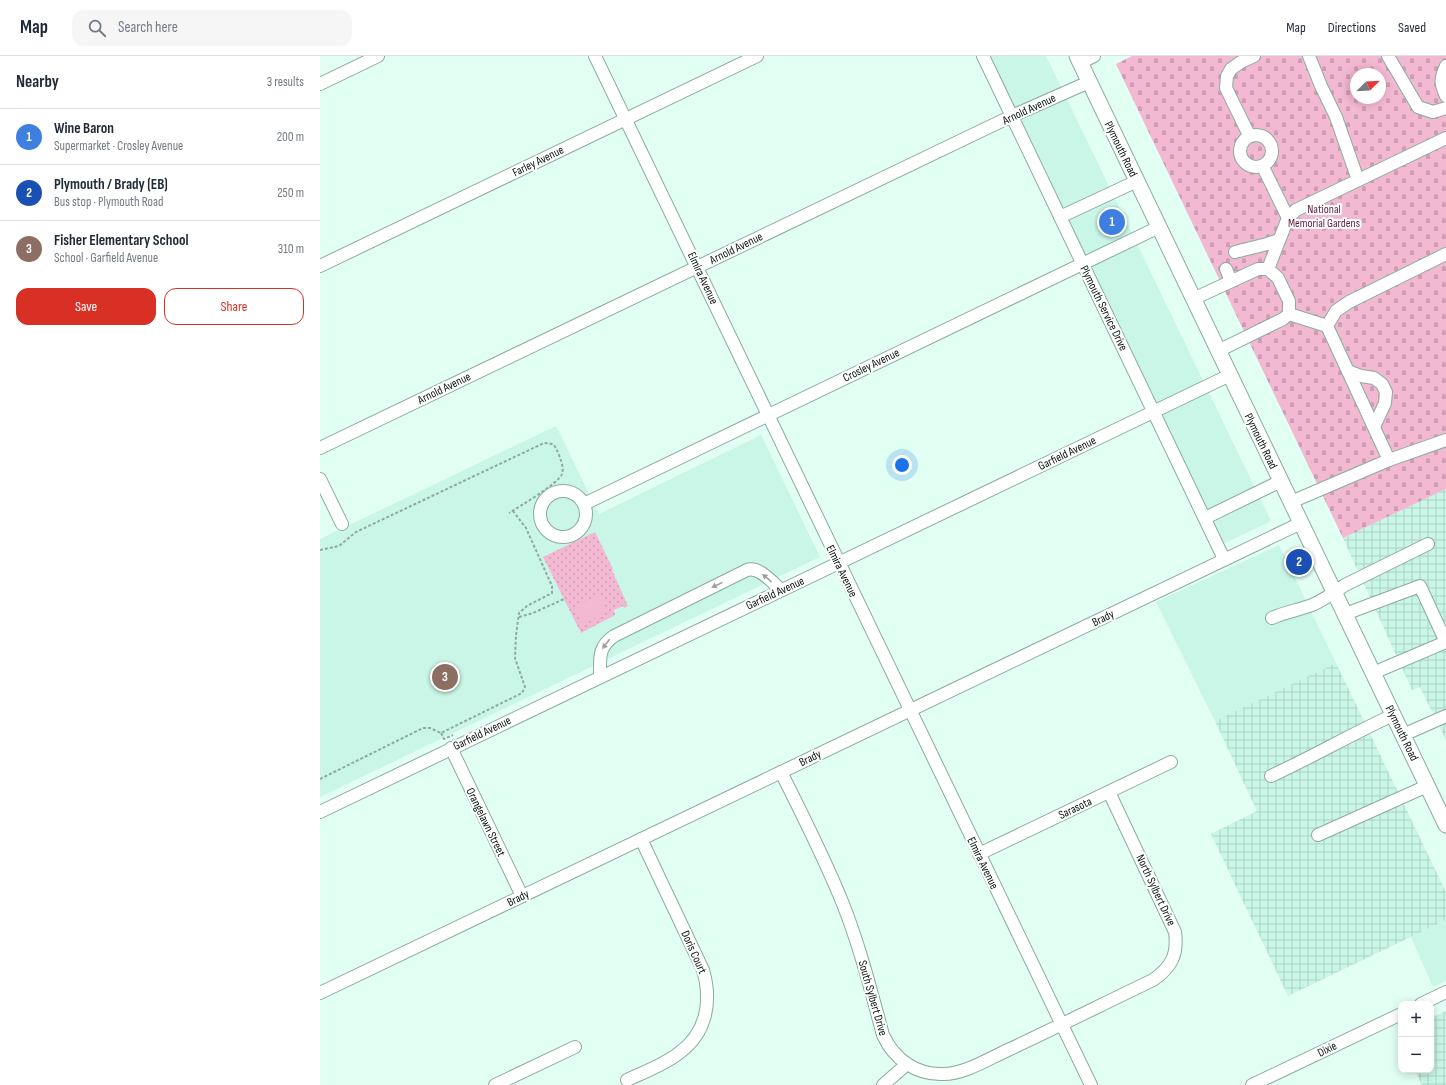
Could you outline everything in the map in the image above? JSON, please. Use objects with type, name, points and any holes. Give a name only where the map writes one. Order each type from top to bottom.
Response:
[{"type":"main road","name":"Plymouth Road","points":[[1079,60],[1446,825]]},
{"type":"street","points":[[320,84],[378,56]]},
{"type":"street","name":"Elmira Avenue","points":[[595,56],[838,563],[1091,1085]]},
{"type":"street","name":"Farley Avenue","points":[[320,266],[757,56]]},
{"type":"street","name":"Plymouth Service Drive","points":[[983,56],[1224,559]]},
{"type":"street","points":[[1079,60],[1094,56]]},
{"type":"street","points":[[1249,135],[1226,88],[1227,76],[1231,69],[1254,56]]},
{"type":"street","points":[[1309,56],[1336,117],[1358,180]]},
{"type":"street","points":[[1388,56],[1418,107],[1432,112],[1446,108]]},
{"type":"street","points":[[1446,66],[1441,76],[1441,86],[1446,96]]},
{"type":"street","name":"Arnold Avenue","points":[[320,448],[1012,116],[1089,82]]},
{"type":"street","points":[[1249,135],[1262,135],[1272,144],[1272,157],[1263,166],[1250,167],[1240,158],[1240,145],[1249,135]]},
{"type":"street","points":[[1268,269],[1288,218],[1296,210],[1446,138]]},
{"type":"street","points":[[1263,166],[1288,218]]},
{"type":"street","points":[[1060,218],[1137,181]]},
{"type":"street","name":"Crosley Avenue","points":[[584,504],[1159,227]]},
{"type":"street","points":[[1235,252],[1279,240]]},
{"type":"street","points":[[1327,326],[1336,311],[1349,302],[1446,254]]},
{"type":"street","points":[[1226,269],[1231,281]]},
{"type":"street","points":[[1193,299],[1258,269],[1268,269],[1278,278],[1289,301],[1289,314]]},
{"type":"street","points":[[1289,314],[1327,326],[1389,460]]},
{"type":"street","points":[[1218,351],[1283,319],[1289,314]]},
{"type":"street","points":[[1348,371],[1361,376],[1374,378],[1382,384],[1386,392],[1385,403],[1374,427]]},
{"type":"street","name":"Garfield Avenue","points":[[320,812],[447,743],[600,676],[1230,375]]},
{"type":"street","points":[[1291,502],[1389,460],[1446,440]]},
{"type":"street","points":[[320,479],[342,524]]},
{"type":"street","points":[[1205,518],[1281,481]]},
{"type":"street","name":"Brady","points":[[320,993],[1301,523]]},
{"type":"street","points":[[1272,618],[1284,612],[1312,604],[1345,585],[1428,544]]},
{"type":"street","points":[[600,676],[600,654],[607,641],[614,636],[747,570],[752,568],[757,570],[781,590]]},
{"type":"street","points":[[1345,614],[1420,586],[1446,642],[1373,674]]},
{"type":"street","points":[[1271,776],[1393,715]]},
{"type":"street","points":[[1403,736],[1446,716]]},
{"type":"street","name":"Orangelawn Street","points":[[447,743],[522,896]]},
{"type":"street","name":"Sarasota","points":[[979,854],[1171,762]]},
{"type":"street","name":"South Sylbert Drive","points":[[781,772],[823,857],[843,905],[864,964],[883,1035],[893,1052],[907,1064],[918,1070],[932,1074],[957,1072],[1061,1025]]},
{"type":"street","points":[[1318,835],[1427,786]]},
{"type":"street","name":"North Sylbert Drive","points":[[1061,1025],[1153,980],[1162,974],[1168,967],[1176,950],[1173,925],[1109,792]]},
{"type":"street","name":"Doris Court","points":[[627,1080],[671,1059],[686,1048],[694,1039],[702,1025],[706,1014],[708,999],[707,984],[703,970],[641,839]]},
{"type":"street","points":[[1427,1001],[1446,992]]},
{"type":"street","name":"Dixie","points":[[1252,1085],[1398,1015]]},
{"type":"street","points":[[495,1085],[575,1047]]},
{"type":"street","points":[[883,1085],[907,1064]]},
{"type":"path","points":[[320,550],[339,546],[356,532],[544,443],[551,443],[555,445],[562,463],[562,473],[557,482],[509,513]]},
{"type":"path","points":[[441,732],[522,692],[525,687],[515,658],[519,613],[527,606],[552,593],[552,586],[526,528],[513,511]]},
{"type":"path","points":[[519,618],[564,599]]},
{"type":"path","points":[[320,779],[423,728],[430,728],[441,732],[447,743]]},
{"type":"shaded area","points":[[978,56],[1046,56],[1271,521],[1215,548]]},
{"type":"shaded area","points":[[556,426],[599,514],[761,435],[820,557],[320,797],[320,539]]},
{"type":"shaded area","points":[[1446,489],[1446,740],[1420,687],[1412,690],[1343,538]]},
{"type":"shaded area","points":[[1279,545],[1336,663],[1215,721],[1156,602]]},
{"type":"shaded area","points":[[1336,663],[1446,892],[1446,920],[1288,996],[1211,834],[1257,811],[1215,721]]},
{"type":"shaded area","points":[[1446,920],[1446,981],[1433,987],[1411,937]]},
{"type":"shaded area","points":[[1446,1011],[1446,1085],[1422,1085],[1416,1073],[1434,1073],[1434,1017]]},
{"type":"green space","name":"National Memorial Gardens","points":[[1132,56],[1446,56],[1446,489],[1343,538],[1116,64]]},
{"type":"green space","points":[[595,532],[613,569],[612,570],[628,606],[624,608],[623,606],[614,610],[615,615],[581,633],[543,557]]},
{"type":"green space","points":[[600,595],[608,612],[582,624],[574,607]]},
{"type":"place","name":"Wine Baron","points":[[1112,222]]},
{"type":"place","name":"Plymouth / Brady (EB)","points":[[1299,562]]},
{"type":"place","name":"Fisher Elementary School","points":[[445,677]]}]
